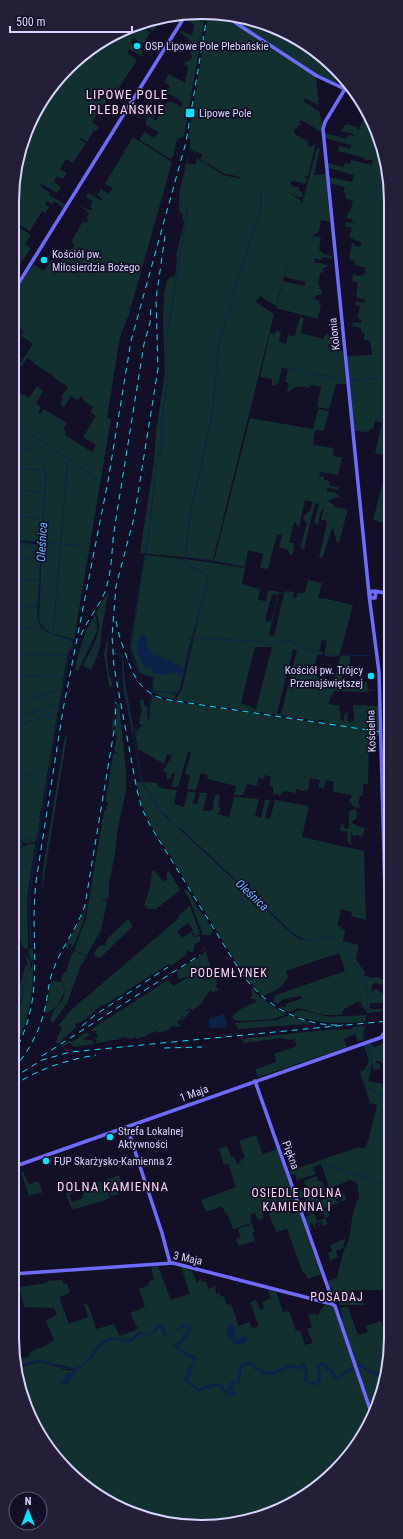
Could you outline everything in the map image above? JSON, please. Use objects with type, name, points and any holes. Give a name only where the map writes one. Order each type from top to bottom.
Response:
[{"type":"street","points":[[19,283],[183,20]]},
{"type":"street","points":[[236,23],[317,76],[345,89]]},
{"type":"street","name":"Kolonia","points":[[345,89],[325,122],[323,129],[368,582],[372,594]]},
{"type":"street","points":[[372,594],[382,592]]},
{"type":"street","points":[[372,594],[377,595],[382,592]]},
{"type":"street","name":"Kościelna","points":[[372,594],[371,606],[379,669],[384,856]]},
{"type":"street","name":"1 Maja","points":[[19,1165],[384,1034]]},
{"type":"street","name":"Piękna","points":[[255,1081],[370,1408]]},
{"type":"street","points":[[126,1127],[162,1233],[170,1263]]},
{"type":"street","name":"3 Maja","points":[[19,1274],[170,1263],[333,1304]]},
{"type":"green space","points":[[187,19],[204,19],[184,137],[177,139],[173,157],[170,159],[140,140],[140,138],[145,132],[154,138],[159,132],[146,125],[146,120],[150,116],[157,120],[167,102],[172,102],[182,107],[182,102],[172,95],[166,94],[170,86],[164,82],[169,74],[185,83],[188,67],[183,64],[191,59],[192,55],[190,54],[192,42],[179,31],[191,35],[193,33],[194,24]]},
{"type":"green space","points":[[208,19],[236,23],[316,77],[319,106],[305,98],[303,101],[320,112],[323,133],[301,120],[299,123],[301,124],[300,126],[298,125],[297,128],[293,130],[295,134],[308,142],[308,146],[313,147],[315,141],[315,147],[308,176],[304,177],[307,179],[305,184],[294,181],[290,184],[294,187],[299,187],[299,190],[303,194],[302,197],[298,197],[285,190],[300,200],[302,204],[317,148],[320,149],[314,175],[326,174],[330,222],[321,220],[319,231],[313,236],[321,237],[319,249],[322,253],[333,257],[332,259],[323,257],[323,260],[316,259],[316,257],[314,263],[329,266],[322,269],[324,272],[320,273],[318,285],[320,285],[319,289],[322,290],[321,295],[317,295],[314,299],[320,301],[319,303],[321,305],[318,319],[276,308],[283,281],[304,286],[306,282],[284,277],[292,245],[276,306],[260,296],[256,301],[274,314],[213,560],[140,553],[154,462],[156,431],[165,372],[163,319],[164,295],[167,280],[175,276],[176,255],[184,224],[184,220],[182,220],[183,215],[179,211],[179,194],[188,156],[189,154],[187,164],[196,164],[197,158],[223,175],[243,179],[237,176],[225,174],[200,159],[203,155],[191,149],[190,152],[190,140],[188,138]]},
{"type":"green space","points":[[238,23],[249,25],[293,43],[331,72],[336,77],[336,84],[320,77]]},
{"type":"green space","points":[[157,24],[153,31],[147,28]]},
{"type":"green space","points":[[145,28],[150,33],[143,44],[133,38],[130,43],[143,52],[141,56],[129,49],[127,53],[137,60],[118,89],[116,87],[113,92],[110,89],[107,94],[101,91],[98,95],[106,100],[92,122],[99,127],[96,131],[94,130],[87,142],[81,138],[80,140],[86,143],[73,163],[66,159],[60,169],[67,173],[63,179],[57,176],[54,182],[61,187],[57,193],[42,184],[40,186],[50,193],[49,195],[66,205],[64,208],[54,201],[52,204],[47,201],[45,204],[49,207],[45,213],[42,211],[30,231],[19,225],[19,190],[25,154],[43,110],[64,81],[81,64],[110,43]]},
{"type":"green space","points":[[364,119],[378,154],[384,190],[384,455],[375,453],[382,423],[375,421],[373,429],[370,429],[369,432],[354,431],[346,356],[372,355],[370,342],[368,340],[363,340],[365,334],[361,332],[361,328],[352,326],[353,322],[361,323],[362,320],[357,318],[360,306],[355,305],[356,301],[364,303],[365,300],[356,297],[358,282],[352,281],[353,274],[358,276],[364,275],[366,268],[354,265],[355,261],[349,260],[352,243],[354,243],[353,245],[359,247],[362,244],[349,237],[352,228],[345,226],[346,222],[356,224],[352,221],[352,219],[347,218],[353,201],[345,198],[346,193],[343,192],[345,187],[329,183],[329,177],[352,182],[354,175],[328,168],[327,163],[343,167],[345,163],[350,164],[351,160],[372,165],[373,160],[367,160],[338,151],[339,146],[350,149],[352,145],[325,138],[325,133],[346,139],[348,135],[355,136],[351,133],[341,131],[347,124],[356,127],[358,131]]},
{"type":"green space","points":[[133,137],[172,162],[131,307],[128,307],[117,300],[131,309],[120,337],[107,418],[111,419],[74,639],[72,639],[52,633],[41,624],[39,619],[42,545],[41,543],[19,541],[19,395],[20,393],[29,398],[37,386],[43,391],[36,403],[41,407],[38,413],[40,414],[44,409],[67,423],[63,429],[66,432],[65,435],[92,452],[96,445],[83,437],[96,416],[90,412],[93,407],[83,400],[81,396],[78,400],[71,396],[64,407],[60,403],[63,398],[61,397],[68,387],[33,363],[34,362],[27,358],[21,367],[19,365],[33,344],[21,336],[24,331],[19,328],[19,287],[33,264],[44,271],[51,260],[84,280],[60,264],[69,249],[71,250],[75,245],[71,242],[83,221],[86,223],[88,220],[86,218],[89,213],[79,205],[91,211],[92,208],[90,206],[93,201],[86,197],[88,193],[102,201],[103,199],[97,195],[101,189],[109,194],[113,188],[105,184]]},
{"type":"green space","points":[[19,228],[31,235],[25,244],[31,248],[19,266]]},
{"type":"green space","points":[[300,317],[304,318],[301,333],[323,339],[328,333],[329,336],[338,339],[339,336],[341,337],[341,344],[338,346],[329,344],[328,347],[333,350],[342,350],[346,384],[336,384],[329,409],[317,407],[321,387],[311,385],[310,388],[298,387],[287,392],[289,383],[285,382],[288,369],[282,368],[279,381],[275,386],[272,385],[272,379],[260,377],[270,333],[275,334],[276,331],[281,332],[279,342],[286,344],[288,335],[295,335]]},
{"type":"green space","points":[[318,409],[329,411],[324,431],[315,430],[313,445],[334,448],[333,456],[342,458],[338,475],[320,472],[319,476],[324,477],[324,480],[330,481],[329,485],[339,487],[338,490],[328,488],[327,492],[334,492],[339,495],[339,497],[329,500],[329,502],[335,507],[348,509],[339,543],[336,542],[334,530],[332,528],[323,557],[319,557],[327,523],[326,520],[321,520],[324,507],[321,511],[318,524],[314,523],[319,504],[315,503],[304,549],[300,548],[307,523],[303,517],[310,510],[313,502],[305,500],[299,527],[297,526],[296,522],[294,523],[289,543],[293,543],[293,554],[290,555],[288,550],[279,547],[282,535],[277,534],[268,569],[260,568],[263,554],[248,550],[245,567],[214,561],[250,418],[313,429]]},
{"type":"green space","points":[[384,477],[384,523],[373,520]]},
{"type":"green space","points":[[19,542],[41,545],[37,613],[38,621],[41,627],[49,633],[73,642],[71,651],[68,651],[39,817],[37,838],[35,842],[25,844],[28,842],[24,843],[23,841],[22,846],[19,847]]},
{"type":"green space","points":[[145,555],[201,561],[245,568],[242,584],[260,589],[258,600],[266,601],[268,590],[285,593],[286,591],[294,592],[293,597],[296,598],[298,593],[305,593],[308,580],[322,583],[318,598],[353,605],[340,654],[332,657],[324,655],[327,641],[322,640],[319,651],[323,652],[322,655],[317,655],[314,672],[318,673],[317,677],[334,681],[340,657],[350,656],[350,673],[343,672],[340,689],[348,689],[351,687],[353,679],[354,682],[358,681],[360,684],[362,679],[363,682],[367,682],[368,690],[377,690],[364,692],[334,691],[328,704],[340,706],[338,710],[340,710],[341,720],[344,721],[344,716],[348,712],[347,720],[350,723],[354,720],[353,705],[378,706],[379,730],[377,731],[379,732],[379,736],[369,736],[368,784],[363,784],[363,796],[358,795],[360,797],[358,803],[361,807],[355,807],[349,801],[353,795],[333,792],[334,782],[326,780],[324,788],[318,787],[320,780],[310,778],[308,790],[302,791],[297,789],[297,792],[295,793],[284,791],[279,796],[277,794],[273,794],[273,787],[269,785],[271,777],[265,775],[264,779],[258,778],[257,786],[247,784],[243,795],[234,795],[236,786],[207,779],[208,775],[201,773],[196,790],[187,789],[190,775],[185,774],[191,753],[188,752],[178,787],[173,787],[171,784],[175,773],[172,774],[170,779],[167,779],[167,773],[163,771],[172,756],[167,754],[164,764],[138,750],[135,733],[143,725],[139,724],[142,708],[139,701],[142,699],[144,700],[144,705],[147,707],[147,719],[149,720],[152,695],[165,700],[376,731],[324,723],[324,721],[319,720],[175,700],[176,699],[162,696],[160,697],[158,694],[154,693],[153,690],[154,677],[142,674],[139,671],[131,647]],"holes":[[[279,593],[284,594],[274,636],[269,635]],[[272,594],[278,595],[271,622],[265,620]],[[201,607],[182,689],[176,699],[176,694],[158,691],[179,692],[190,643]],[[255,647],[272,647],[256,709],[241,703]],[[293,649],[297,650],[281,714],[277,713]]]},
{"type":"green space","points":[[107,594],[100,647],[91,670],[83,665],[98,633],[99,626],[96,613]]},
{"type":"green space","points":[[95,615],[97,631],[78,671],[75,670],[82,641]]},
{"type":"green space","points":[[108,635],[107,657],[109,677],[111,677],[115,706],[113,732],[114,702],[112,686],[109,686],[104,654]]},
{"type":"green space","points":[[115,652],[123,656],[125,682],[134,732],[132,733],[123,687],[122,658],[119,655],[114,655]]},
{"type":"green space","points":[[117,704],[119,704],[126,770],[126,791],[117,833],[109,884],[109,897],[105,900],[99,899],[107,902],[101,930],[87,955],[74,951],[86,918],[104,811],[107,810],[106,805],[108,806],[106,798],[113,754],[117,753],[114,750],[117,738],[115,732]]},
{"type":"green space","points":[[65,736],[67,737],[42,890],[43,869]]},
{"type":"green space","points":[[136,782],[141,782],[161,811],[170,821],[170,819],[162,812],[142,782],[158,783],[157,786],[164,789],[177,790],[174,804],[184,807],[188,791],[196,793],[193,803],[197,804],[200,793],[207,793],[203,810],[206,811],[214,808],[213,804],[215,796],[218,794],[220,795],[218,807],[221,808],[218,814],[229,817],[234,797],[259,799],[255,816],[261,818],[265,800],[270,800],[265,818],[270,819],[275,800],[309,806],[302,837],[364,851],[366,920],[351,916],[352,912],[341,909],[337,927],[340,926],[341,929],[345,930],[343,941],[359,945],[356,959],[365,971],[364,975],[371,978],[377,977],[384,980],[383,985],[375,983],[372,985],[371,991],[378,989],[379,992],[384,993],[384,1003],[370,1003],[370,1009],[384,1009],[384,1011],[367,1013],[361,1006],[362,1003],[357,1002],[344,1009],[342,1015],[323,1015],[298,1008],[289,1012],[280,1007],[285,1007],[286,1004],[302,998],[300,996],[284,999],[277,1004],[274,1002],[273,1000],[276,995],[345,971],[339,953],[286,971],[288,977],[284,984],[274,991],[262,996],[244,975],[152,827],[144,811]],"holes":[[[180,828],[293,933],[308,940],[301,940],[293,935],[179,829]]]},
{"type":"green space","points":[[356,809],[357,818],[351,822],[365,828],[362,837],[358,835],[354,836],[351,832],[351,845],[347,840],[348,832],[339,830],[343,823],[344,828],[348,829],[349,811]]},
{"type":"green space","points":[[33,843],[35,844],[27,897],[28,947],[26,949],[22,946],[19,937],[19,848]]},
{"type":"green space","points":[[152,871],[155,871],[163,881],[167,880],[167,872],[169,871],[180,890],[156,909],[148,909],[144,905],[150,888]]},
{"type":"green space","points":[[184,889],[190,892],[194,902],[213,931],[211,935],[203,935]]},
{"type":"green space","points":[[88,898],[79,933],[70,950],[72,944],[69,944],[68,949],[65,947],[84,912]]},
{"type":"green space","points":[[190,906],[200,934],[195,936],[188,923],[177,931],[182,938],[191,932],[194,937],[200,936],[200,941],[194,945],[194,951],[190,952],[186,950],[187,954],[171,966],[168,964],[105,1005],[102,1005],[83,1021],[75,1024],[76,1027],[59,1043],[55,1043],[62,1029],[59,1025],[71,1010],[179,918],[178,916]]},
{"type":"green space","points":[[128,919],[133,926],[100,958],[95,956],[94,953],[99,946],[105,945],[108,938]]},
{"type":"green space","points":[[204,946],[211,968],[180,979],[178,978],[177,971],[203,954],[205,951],[203,948]]},
{"type":"green space","points":[[33,948],[32,988],[28,1013],[19,1038],[19,1008],[32,967],[32,962],[28,952],[29,949]]},
{"type":"green space","points":[[23,951],[30,962],[30,967],[19,1005],[19,990],[25,967],[28,964]]},
{"type":"green space","points":[[73,951],[87,956],[81,965],[67,1003],[53,1023],[50,1020],[64,997],[65,992],[61,979],[64,972],[66,972],[72,954],[74,953]]},
{"type":"green space","points":[[211,970],[217,981],[216,987],[219,990],[211,992],[211,989],[201,1004],[192,1011],[190,1008],[186,1010],[185,1012],[189,1010],[190,1012],[183,1019],[183,1016],[181,1016],[184,1022],[180,1019],[177,1021],[179,1025],[181,1024],[180,1027],[172,1026],[162,1032],[158,1033],[157,1031],[137,1039],[135,1037],[132,1039],[124,1037],[116,1040],[96,1043],[97,1040],[94,1038],[98,1037],[98,1035],[96,1034],[96,1031],[91,1031],[92,1029],[168,980],[173,986],[187,978]]},
{"type":"green space","points":[[51,981],[62,982],[65,990],[58,1005],[48,1013],[45,1012]]},
{"type":"green space","points":[[251,989],[272,1006],[287,1014],[274,1019],[234,1020],[232,1016],[246,1006],[256,1002],[256,1000],[250,998],[252,995]]},
{"type":"green space","points":[[301,1010],[329,1017],[366,1015],[365,1022],[344,1023],[317,1021],[290,1014]]},
{"type":"green space","points":[[289,1015],[310,1022],[309,1024],[238,1029],[235,1023],[277,1020]]},
{"type":"green space","points":[[364,1026],[363,1039],[358,1042],[355,1034],[345,1038],[344,1040],[347,1047],[259,1077],[256,1074],[256,1069],[276,1062],[274,1054],[297,1046],[294,1039],[290,1040],[281,1038],[244,1043],[243,1040],[248,1038],[326,1030],[352,1029],[353,1027]]},
{"type":"green space","points":[[87,1032],[90,1036],[84,1039],[92,1040],[94,1044],[74,1047],[70,1043],[62,1047],[61,1046],[70,1040],[71,1042],[73,1041]]},
{"type":"green space","points":[[384,1041],[384,1062],[376,1061],[376,1063],[380,1064],[379,1066],[381,1067],[377,1070],[373,1069],[373,1062],[368,1081],[383,1084],[382,1088],[384,1088],[384,1293],[383,1290],[353,1290],[358,1303],[364,1303],[364,1305],[340,1305],[336,1301],[332,1293],[332,1288],[327,1280],[337,1278],[344,1250],[349,1240],[353,1212],[359,1199],[357,1183],[350,1180],[328,1189],[329,1186],[321,1164],[313,1167],[316,1174],[297,1180],[295,1174],[291,1175],[289,1171],[356,1148],[365,1148],[377,1105],[370,1103],[360,1072],[365,1069],[369,1061],[364,1045],[368,1042],[375,1047],[382,1044]]},
{"type":"green space","points":[[256,1135],[262,1153],[261,1155],[277,1149],[321,1274],[308,1279],[305,1273],[303,1273],[287,1229],[276,1232],[267,1209],[262,1211],[264,1218],[258,1220],[255,1213],[250,1215],[252,1223],[233,1229],[227,1213],[225,1213],[222,1206],[206,1212],[201,1200],[236,1187],[228,1164],[224,1165],[219,1149],[227,1146],[231,1157],[234,1156],[237,1164],[241,1163],[240,1160],[245,1158],[239,1141]]},
{"type":"green space","points":[[23,1171],[28,1183],[32,1184],[34,1182],[39,1182],[44,1197],[41,1192],[29,1196],[21,1172]]},
{"type":"green space","points":[[119,1175],[124,1189],[118,1191],[119,1194],[111,1196],[106,1180]]},
{"type":"green space","points":[[317,1176],[318,1181],[322,1182],[325,1190],[316,1193],[315,1192],[320,1190],[319,1186],[317,1189],[311,1186],[311,1195],[298,1198],[296,1191],[305,1190],[306,1186],[304,1181]]},
{"type":"green space","points":[[104,1180],[110,1198],[113,1197],[77,1210],[98,1202],[75,1209],[71,1208],[66,1194],[67,1192],[80,1188],[69,1195],[72,1202],[83,1198],[82,1195],[84,1194],[82,1188],[91,1185],[97,1200],[92,1185]]},
{"type":"green space","points":[[333,1189],[337,1202],[342,1201],[339,1194],[344,1193],[346,1200],[306,1215],[309,1212],[307,1206],[302,1208],[301,1201],[317,1195],[319,1201],[325,1199],[322,1193]]},
{"type":"green space","points":[[327,1210],[330,1216],[325,1218],[323,1211]]},
{"type":"green space","points":[[314,1213],[317,1221],[325,1218],[328,1224],[323,1226],[322,1222],[318,1222],[319,1227],[316,1221],[316,1224],[314,1225],[316,1228],[315,1229],[312,1223],[310,1223],[312,1230],[310,1230],[305,1218]]},
{"type":"green space","points":[[252,1224],[255,1232],[252,1233],[255,1241],[239,1246],[236,1239],[240,1237],[238,1229]]},
{"type":"green space","points":[[345,1239],[343,1248],[336,1251],[338,1257],[330,1260],[328,1253],[332,1252],[330,1245]]},
{"type":"green space","points":[[158,1266],[171,1300],[190,1294],[181,1267],[192,1271],[197,1283],[200,1279],[199,1275],[202,1282],[206,1281],[208,1289],[215,1286],[216,1294],[220,1293],[221,1297],[224,1296],[227,1305],[231,1304],[239,1326],[249,1322],[252,1328],[259,1326],[250,1302],[256,1300],[260,1310],[264,1309],[262,1302],[271,1298],[268,1290],[276,1292],[283,1312],[289,1311],[296,1331],[300,1330],[305,1345],[313,1343],[307,1329],[312,1327],[308,1315],[315,1313],[316,1315],[320,1314],[319,1311],[325,1304],[330,1305],[334,1308],[337,1315],[363,1393],[340,1319],[343,1318],[340,1308],[348,1307],[358,1335],[368,1332],[366,1326],[381,1321],[384,1330],[384,1349],[378,1385],[360,1429],[331,1467],[293,1496],[249,1514],[213,1520],[190,1520],[154,1514],[110,1496],[90,1482],[64,1458],[43,1429],[25,1385],[22,1366],[41,1362],[67,1370],[74,1370],[73,1368],[41,1361],[22,1364],[21,1359],[29,1357],[30,1352],[45,1346],[54,1340],[46,1321],[57,1314],[54,1308],[24,1307],[19,1287],[47,1283],[47,1281],[62,1280],[64,1284],[67,1284],[70,1293],[60,1297],[69,1324],[88,1317],[84,1304],[87,1304],[96,1329],[114,1324],[120,1336],[138,1329],[130,1313],[145,1307],[139,1289],[149,1285],[148,1282],[154,1279],[151,1267]]},
{"type":"water","points":[[141,634],[146,634],[148,640],[146,642],[148,645],[145,646],[150,649],[153,655],[158,655],[161,658],[171,661],[183,668],[182,677],[180,674],[175,673],[162,675],[153,673],[152,669],[145,668],[137,650],[140,640],[139,637]]},
{"type":"water","points":[[224,1014],[227,1022],[226,1027],[209,1027],[209,1019]]},
{"type":"water","points":[[229,1323],[233,1325],[235,1329],[235,1338],[238,1340],[244,1336],[248,1338],[247,1342],[235,1345],[226,1333]]},
{"type":"water","points":[[157,1324],[165,1328],[166,1334],[174,1332],[163,1335],[163,1331],[159,1327],[153,1334],[149,1336],[144,1334],[139,1335],[131,1342],[111,1340],[106,1342],[94,1356],[78,1370],[67,1385],[64,1383],[59,1386],[58,1383],[61,1383],[68,1372],[71,1374],[75,1369],[66,1369],[41,1362],[22,1365],[21,1364],[43,1360],[73,1368],[83,1363],[97,1345],[106,1339],[116,1338],[130,1340],[138,1332],[149,1334],[153,1332]]},
{"type":"water","points":[[181,1325],[187,1325],[187,1327],[181,1328],[174,1332]]},
{"type":"waterway","points":[[185,557],[191,510],[212,416],[219,342],[261,206],[262,191]]},
{"type":"waterway","points":[[152,693],[153,677],[139,673],[134,662],[130,645],[149,531],[157,461],[162,447],[162,417],[168,375],[166,357],[167,336],[187,212],[187,209],[181,207],[180,195]]},
{"type":"waterway","points":[[287,368],[345,380]]},
{"type":"waterway","points":[[350,380],[384,378]]},
{"type":"waterway","points":[[19,426],[96,478]]},
{"type":"waterway","name":"Oleśnica","points":[[19,437],[42,462],[46,472],[38,616],[43,628],[48,632],[75,641]]},
{"type":"waterway","points":[[19,450],[29,451]]},
{"type":"waterway","points":[[53,633],[68,458]]},
{"type":"waterway","points":[[19,468],[43,470]]},
{"type":"waterway","points":[[19,490],[42,492]]},
{"type":"waterway","points":[[19,516],[40,518]]},
{"type":"waterway","points":[[19,540],[39,542]]},
{"type":"waterway","points":[[41,542],[80,546]]},
{"type":"waterway","points":[[19,543],[31,545]]},
{"type":"waterway","points":[[33,545],[42,546]]},
{"type":"waterway","points":[[19,557],[38,558]]},
{"type":"waterway","points":[[186,557],[233,564]]},
{"type":"waterway","points":[[180,688],[208,579],[204,574],[189,566],[185,560]]},
{"type":"waterway","points":[[19,579],[37,580]]},
{"type":"waterway","points":[[19,606],[36,607]]},
{"type":"waterway","points":[[19,628],[41,629]]},
{"type":"waterway","points":[[196,638],[265,642]]},
{"type":"waterway","points":[[59,713],[71,641]]},
{"type":"waterway","points":[[280,641],[290,641],[322,654]]},
{"type":"waterway","name":"Oleśnica","points":[[81,643],[90,645]]},
{"type":"waterway","name":"Oleśnica","points":[[92,646],[99,648]]},
{"type":"waterway","name":"Oleśnica","points":[[116,653],[123,657],[123,680],[142,783],[163,814],[293,934],[300,938],[312,940],[329,938],[339,941],[368,985],[367,1015]]},
{"type":"waterway","points":[[19,654],[57,655]]},
{"type":"waterway","points":[[58,655],[66,655]]},
{"type":"waterway","points":[[324,655],[339,655]]},
{"type":"waterway","points":[[346,655],[372,656]]},
{"type":"waterway","points":[[19,676],[62,677]]},
{"type":"waterway","points":[[19,703],[60,689]]},
{"type":"waterway","points":[[153,691],[178,693],[180,690]]},
{"type":"waterway","points":[[133,732],[147,723],[151,695]]},
{"type":"waterway","points":[[19,717],[56,705]]},
{"type":"waterway","points":[[19,725],[52,714]]},
{"type":"waterway","points":[[31,945],[29,896],[58,716]]},
{"type":"waterway","points":[[19,778],[46,769]]},
{"type":"waterway","points":[[23,841],[37,836]]},
{"type":"waterway","points":[[19,864],[27,864]]},
{"type":"waterway","points":[[30,957],[31,949]]},
{"type":"waterway","points":[[19,1003],[29,964]]},
{"type":"waterway","name":"Oleśnica","points":[[366,1022],[364,1039],[372,1059],[371,1065],[364,1077],[366,1089],[373,1089],[379,1096],[384,1091]]},
{"type":"waterway","points":[[323,1164],[375,1181]]},
{"type":"waterway","points":[[376,1181],[384,1184]]},
{"type":"waterway","points":[[185,1326],[189,1326],[190,1330],[180,1343],[175,1346],[182,1350],[188,1357],[190,1355],[195,1359],[192,1368],[189,1369],[188,1372],[190,1374],[186,1378],[186,1381],[199,1390],[213,1385],[220,1385],[224,1392],[230,1393],[234,1396],[235,1394],[229,1387],[232,1387],[232,1382],[237,1383],[239,1381],[240,1367],[248,1363],[253,1364],[256,1369],[260,1369],[263,1374],[275,1374],[278,1371],[290,1366],[297,1368],[303,1365],[307,1372],[305,1380],[315,1384],[320,1378],[319,1366],[321,1364],[326,1366],[327,1370],[332,1371],[336,1378],[358,1366],[363,1366],[370,1372],[380,1375]]},
{"type":"railway","points":[[19,1042],[31,1010],[34,988],[34,922],[37,875],[63,710],[108,481],[131,341],[186,142],[206,19]]},
{"type":"railway","points":[[165,236],[156,299],[158,369],[134,518],[116,586],[112,636],[114,667],[137,790],[142,809],[151,827],[240,971],[249,983],[272,1004],[284,1012],[312,1022],[327,1025],[343,1025]]},
{"type":"railway","points":[[81,635],[86,624],[102,599],[109,577],[115,525],[144,344],[150,323],[151,305]]},
{"type":"railway","points":[[116,621],[131,669],[140,683],[151,694],[169,700],[384,732]]},
{"type":"railway","points":[[19,1062],[30,1047],[38,1030],[44,1013],[52,972],[85,905],[115,725],[116,702]]},
{"type":"railway","points":[[42,1056],[200,955]]},
{"type":"railway","points":[[82,1026],[95,1015],[168,967]]},
{"type":"railway","points":[[19,1074],[42,1060],[70,1052],[384,1021]]},
{"type":"railway","points":[[164,1048],[202,1047]]},
{"type":"railway","points":[[19,1082],[53,1066],[96,1055]]},
{"type":"place","name":"OSP Lipowe Pole Plebańskie","points":[[137,46]]},
{"type":"place","name":"Lipowe Pole","points":[[190,113]]},
{"type":"place","name":"Kościół pw. Miłosierdzia Bożego","points":[[44,260]]},
{"type":"place","name":"Kościół pw. Trójcy Przenajświętszej","points":[[371,676]]},
{"type":"place","name":"Strefa Lokalnej Aktywności","points":[[110,1137]]},
{"type":"place","name":"FUP Skarżysko-Kamienna 2","points":[[46,1161]]},
{"type":"district","name":"LIPOWE POLE PLEBAŃSKIE","points":[[127,102]]},
{"type":"district","name":"PODEMŁYNEK","points":[[229,973]]},
{"type":"district","name":"DOLNA KAMIENNA","points":[[113,1186]]},
{"type":"district","name":"OSIEDLE DOLNA KAMIENNA I","points":[[297,1200]]},
{"type":"district","name":"POSADAJ","points":[[337,1297]]}]
